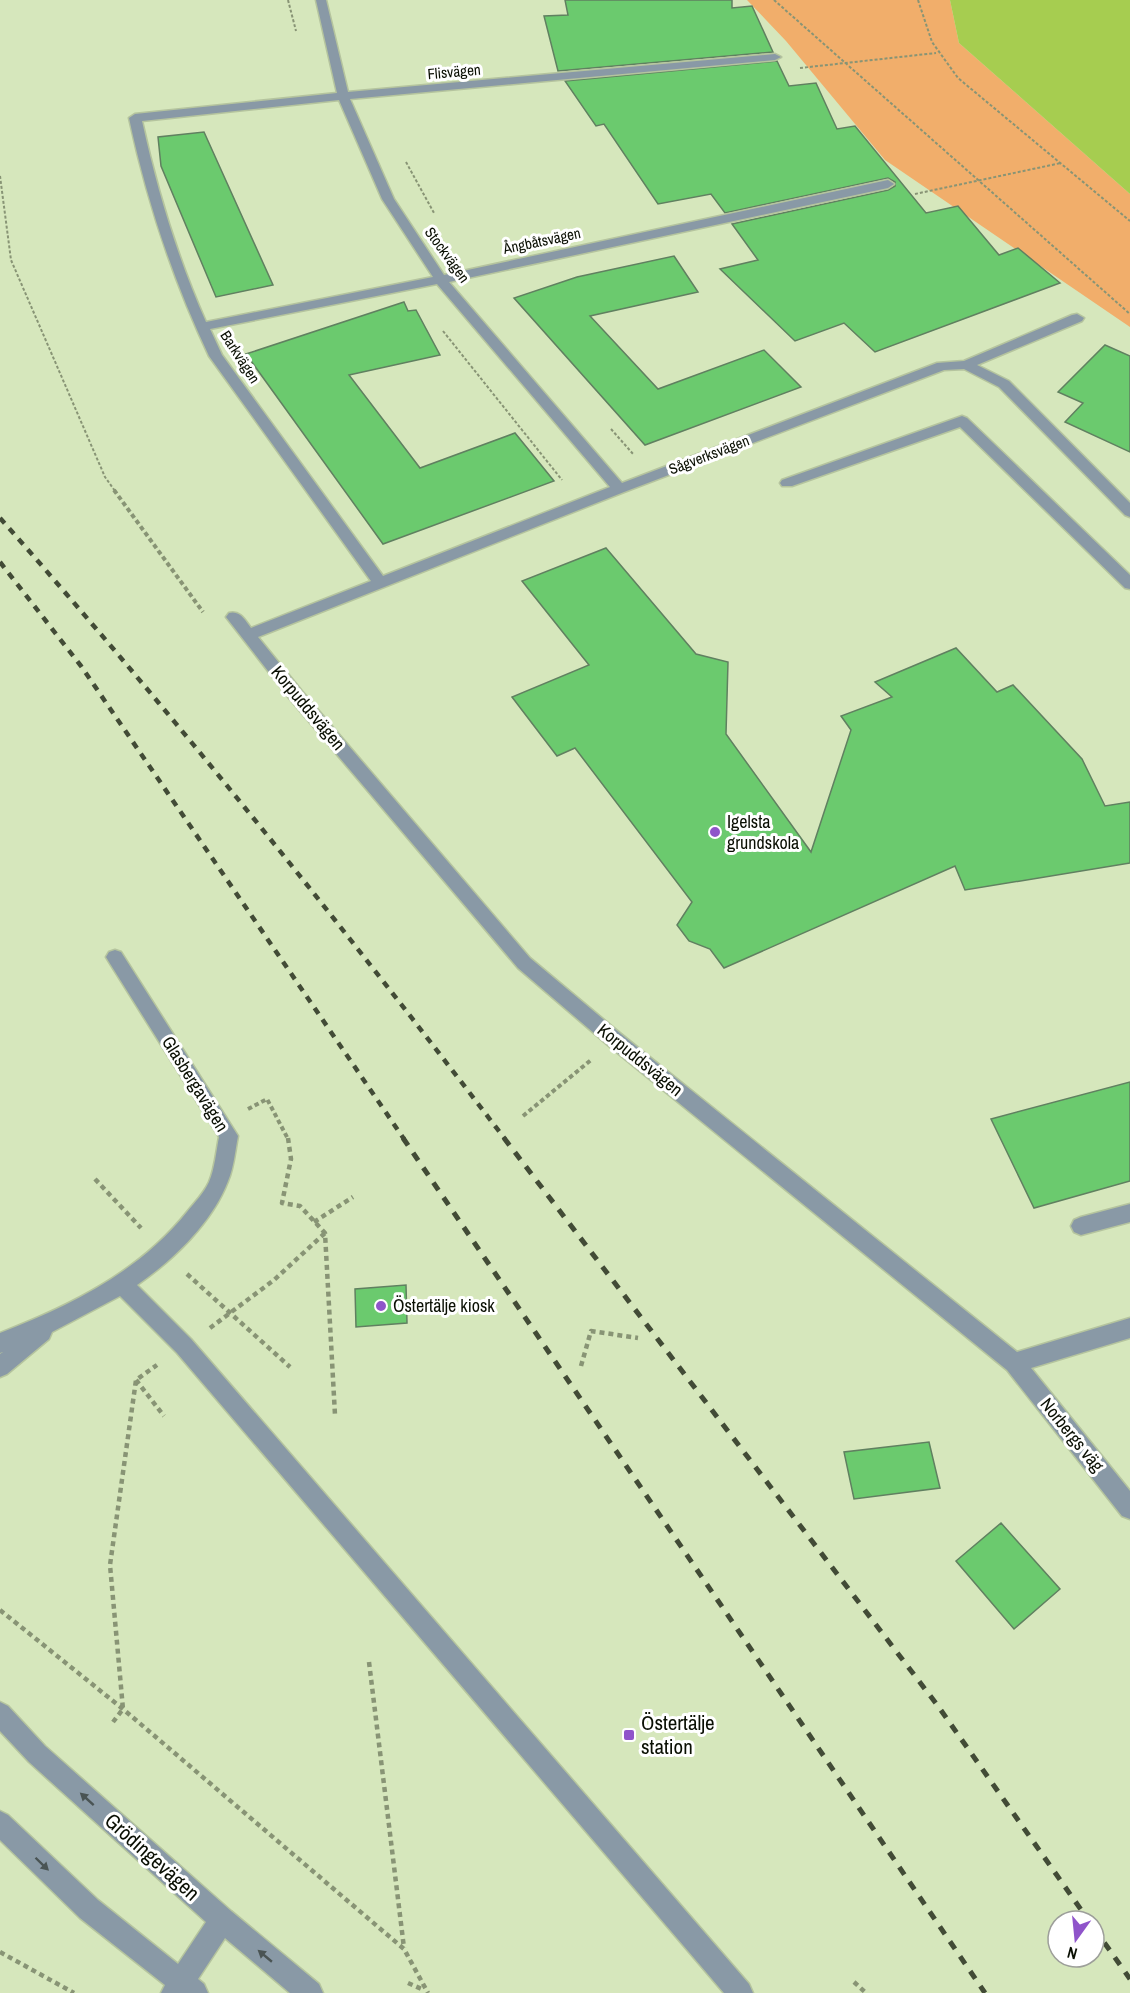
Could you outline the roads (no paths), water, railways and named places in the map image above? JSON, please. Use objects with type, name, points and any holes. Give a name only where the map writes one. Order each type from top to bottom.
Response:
[{"type":"street","name":"Stockvägen","points":[[321,0],[343,96],[388,199],[441,280],[620,489]]},
{"type":"street","name":"Flisvägen","points":[[135,118],[343,96],[775,57]]},
{"type":"street","name":"Barkvägen","points":[[135,118],[147,179],[167,243],[201,327],[216,356],[380,583]]},
{"type":"street","name":"Ångbåtsvägen","points":[[201,327],[441,280],[888,184]]},
{"type":"street","name":"Sågverksvägen","points":[[248,635],[942,366],[966,365],[1077,318]]},
{"type":"street","points":[[966,365],[1004,384],[1130,512]]},
{"type":"street","points":[[787,483],[962,421],[1130,584]]},
{"type":"street","name":"Korpuddsvägen","points":[[234,617],[295,694],[524,963],[615,1040],[1014,1363]]},
{"type":"street","name":"Glasbergavägen","points":[[0,1343],[52,1323],[122,1284],[164,1252],[180,1236],[217,1186],[229,1136],[115,957]]},
{"type":"street","points":[[1081,1226],[1130,1213]]},
{"type":"street","points":[[122,1284],[184,1346],[740,1993]]},
{"type":"street","name":"Glasbergavägen","points":[[0,1367],[52,1323]]},
{"type":"street","points":[[1014,1363],[1130,1328]]},
{"type":"street","name":"Norbergs väg","points":[[1014,1363],[1130,1508]]},
{"type":"street","name":"Grödingevägen","points":[[0,1714],[37,1754],[222,1920],[310,1993]]},
{"type":"street","points":[[0,1823],[89,1909],[183,1989],[222,1920]]},
{"type":"railway","points":[[0,518],[195,746],[383,981],[505,1139]]},
{"type":"railway","points":[[0,562],[81,666],[404,1139]]},
{"type":"railway","points":[[403,1138],[985,1993]]},
{"type":"railway","points":[[504,1138],[938,1706],[1081,1909]]},
{"type":"railway","points":[[1106,1945],[1130,1979]]},
{"type":"place","name":"Igelsta grundskola","points":[[715,832]]},
{"type":"place","name":"Östertälje kiosk","points":[[381,1306]]},
{"type":"place","name":"Östertälje station","points":[[629,1735]]}]
